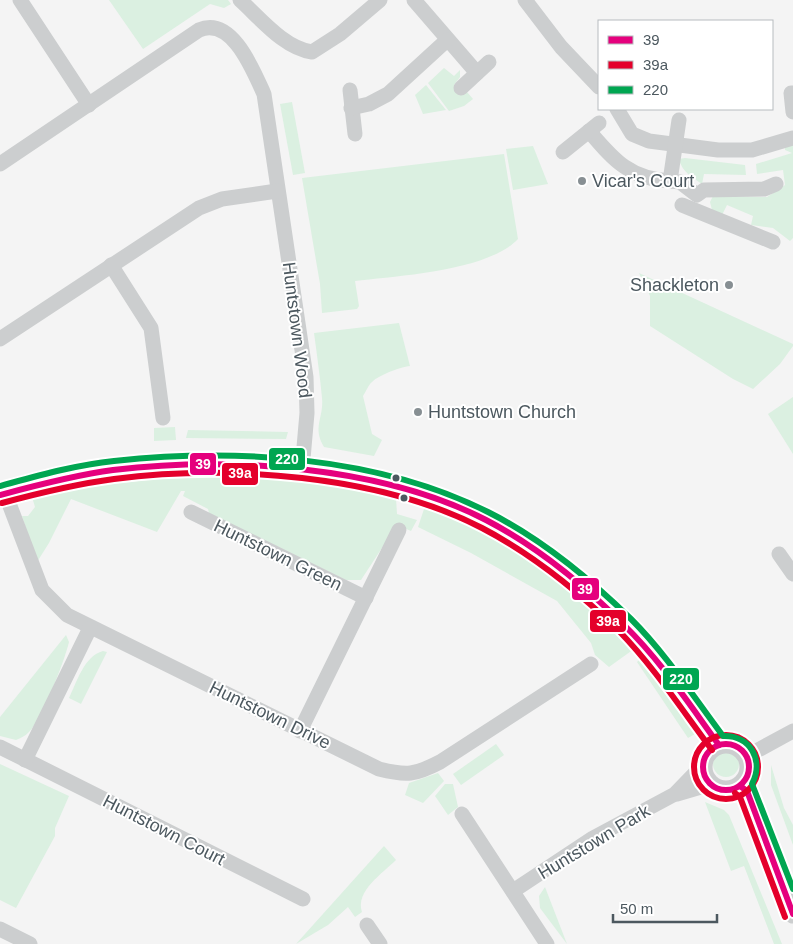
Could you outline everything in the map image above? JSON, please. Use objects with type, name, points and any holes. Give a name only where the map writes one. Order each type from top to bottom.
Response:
[{"type":"street","points":[[20,0],[89,105]]},
{"type":"street","points":[[240,0],[290,44],[302,51],[312,52],[340,34],[380,0]]},
{"type":"street","points":[[414,0],[477,73]]},
{"type":"street","points":[[530,1],[573,61],[598,86]]},
{"type":"street","name":"Huntstown Wood","points":[[0,164],[200,30],[213,27],[220,28],[231,38],[251,65],[264,94],[306,377],[307,413],[302,470]]},
{"type":"street","points":[[352,108],[369,104],[388,94],[447,40]]},
{"type":"street","points":[[461,88],[489,62]]},
{"type":"street","points":[[350,90],[355,134]]},
{"type":"street","points":[[793,93],[791,94],[790,104],[793,112]]},
{"type":"street","points":[[618,110],[627,127],[638,138],[675,145],[718,150],[752,150],[793,138]]},
{"type":"street","points":[[670,181],[678,120]]},
{"type":"street","points":[[563,152],[594,127],[622,168],[661,181],[680,182],[697,195],[701,213]]},
{"type":"street","points":[[697,195],[704,190],[764,189],[776,184]]},
{"type":"street","points":[[0,339],[187,214],[212,202],[277,191]]},
{"type":"street","points":[[682,206],[774,242]]},
{"type":"street","points":[[111,266],[151,328],[163,418]]},
{"type":"street","points":[[3,494],[64,477],[142,466],[196,464],[302,470],[370,480],[446,503],[473,514],[540,555],[590,594],[645,646],[719,744]]},
{"type":"street","name":"Huntstown Drive","points":[[3,494],[42,590],[67,615],[379,770],[409,775],[440,762],[590,664]]},
{"type":"street","name":"Huntstown Green","points":[[191,512],[366,598]]},
{"type":"street","points":[[300,731],[399,530]]},
{"type":"street","points":[[779,554],[793,574]]},
{"type":"street","points":[[25,760],[90,628]]},
{"type":"street","points":[[747,756],[793,731]]},
{"type":"street","points":[[719,744],[732,744],[744,751],[747,756],[750,769],[745,781],[740,786],[725,790],[711,784],[706,778],[703,765],[708,752],[719,744]]},
{"type":"street","name":"Huntstown Court","points":[[0,747],[303,900]]},
{"type":"street","name":"Huntstown Park","points":[[675,794],[703,765]]},
{"type":"street","name":"Huntstown Park","points":[[513,891],[593,838],[675,794],[711,784]]},
{"type":"street","points":[[740,786],[747,791],[793,914]]},
{"type":"street","points":[[462,814],[547,944]]},
{"type":"street","points":[[367,925],[380,944]]},
{"type":"street","points":[[0,929],[30,944]]},
{"type":"green space","points":[[109,0],[228,0],[231,4],[224,8],[210,4],[143,49]]},
{"type":"green space","points":[[444,68],[454,76],[460,70],[460,77],[454,85],[463,95],[467,92],[473,99],[464,106],[449,111],[428,83]]},
{"type":"green space","points":[[426,85],[446,110],[423,114],[415,95]]},
{"type":"green space","points":[[292,102],[305,173],[293,175],[280,104]]},
{"type":"green space","points":[[793,142],[793,238],[790,241],[773,228],[751,225],[753,216],[727,205],[722,215],[712,210],[710,202],[713,196],[767,197],[785,185],[783,170],[757,174],[756,164],[792,153],[785,150],[785,144]]},
{"type":"green space","points":[[533,146],[548,184],[513,190],[506,149]]},
{"type":"green space","points":[[504,154],[518,239],[504,250],[464,265],[417,274],[355,281],[359,306],[357,309],[322,313],[320,284],[302,178]]},
{"type":"green space","points":[[685,158],[745,165],[746,175],[704,174],[702,184],[688,174],[680,164],[679,159]]},
{"type":"green space","points":[[639,273],[793,344],[793,346],[780,364],[753,389],[733,379],[650,326],[650,296]]},
{"type":"green space","points":[[399,323],[410,366],[375,379],[363,396],[372,434],[382,440],[374,456],[324,447],[319,434],[322,398],[314,333]]},
{"type":"green space","points":[[793,397],[793,454],[768,414]]},
{"type":"green space","points":[[175,427],[176,440],[154,441],[154,428]]},
{"type":"green space","points":[[188,430],[288,432],[286,439],[186,438]]},
{"type":"green space","points":[[241,472],[319,481],[358,488],[396,498],[397,514],[417,520],[411,531],[397,525],[361,580],[346,580],[209,513],[208,509],[183,496],[185,491],[181,491],[157,532],[71,499],[49,543],[37,562],[22,516],[28,516],[35,507],[32,497],[136,481]]},
{"type":"green space","points":[[425,506],[485,534],[537,567],[586,605],[634,649],[609,667],[595,655],[591,643],[557,601],[471,553],[418,527]]},
{"type":"green space","points":[[66,635],[69,642],[63,662],[35,725],[23,737],[16,740],[0,736],[0,717]]},
{"type":"green space","points":[[103,651],[107,652],[81,704],[69,698],[86,664],[96,654]]},
{"type":"green space","points":[[642,657],[684,713],[695,734],[688,738],[637,662]]},
{"type":"green space","points":[[496,744],[504,755],[461,785],[453,774]]},
{"type":"green space","points":[[726,751],[735,755],[739,764],[735,773],[726,777],[717,773],[713,764],[717,755]]},
{"type":"green space","points":[[0,764],[69,796],[55,828],[55,836],[16,908],[0,900]]},
{"type":"green space","points":[[771,765],[784,808],[793,825],[793,845],[771,785]]},
{"type":"green space","points":[[438,773],[444,781],[423,803],[405,795],[409,783]]},
{"type":"green space","points":[[445,784],[453,784],[458,807],[448,815],[435,796]]},
{"type":"green space","points":[[705,802],[724,810],[729,815],[782,944],[774,944],[744,866],[731,871]]},
{"type":"green space","points":[[384,846],[396,860],[366,890],[361,904],[362,912],[355,917],[348,907],[328,925],[296,944]]},
{"type":"green space","points":[[545,887],[567,944],[540,908],[539,896]]},
{"type":"transit line","name":"220","points":[[0,486],[71,468],[114,461],[160,457],[256,457],[305,461],[353,468],[400,479],[445,493],[488,512],[545,546],[598,589],[631,619],[656,646],[723,736],[733,737],[748,745],[755,758],[756,767],[752,784],[793,889]]},
{"type":"transit line","name":"39","points":[[0,495],[99,472],[158,466],[205,464],[254,465],[353,477],[400,487],[445,502],[505,530],[559,567],[593,595],[650,653],[719,745]]},
{"type":"transit line","name":"39a","points":[[2,503],[100,481],[158,475],[205,473],[302,478],[351,485],[397,496],[442,510],[501,538],[537,562],[588,602],[619,631],[644,659],[712,750]]},
{"type":"transit line","name":"39a","points":[[726,735],[744,740],[749,744],[753,749],[758,767],[753,785],[749,790],[744,794],[726,799],[708,794],[703,790],[699,785],[694,767],[699,749],[703,744],[708,740],[726,735]]},
{"type":"transit line","name":"39","points":[[721,744],[731,744],[745,754],[749,767],[745,780],[739,786],[731,790],[721,790],[707,780],[703,772],[703,762],[713,748],[721,744]]},
{"type":"transit line","name":"39","points":[[740,786],[747,791],[793,914]]},
{"type":"transit line","name":"39a","points":[[735,793],[740,797],[785,917]]},
{"type":"place","name":"Vicar's Court","points":[[582,181]]},
{"type":"place","name":"Shackleton","points":[[729,285]]},
{"type":"place","name":"Huntstown Church","points":[[418,412]]}]
